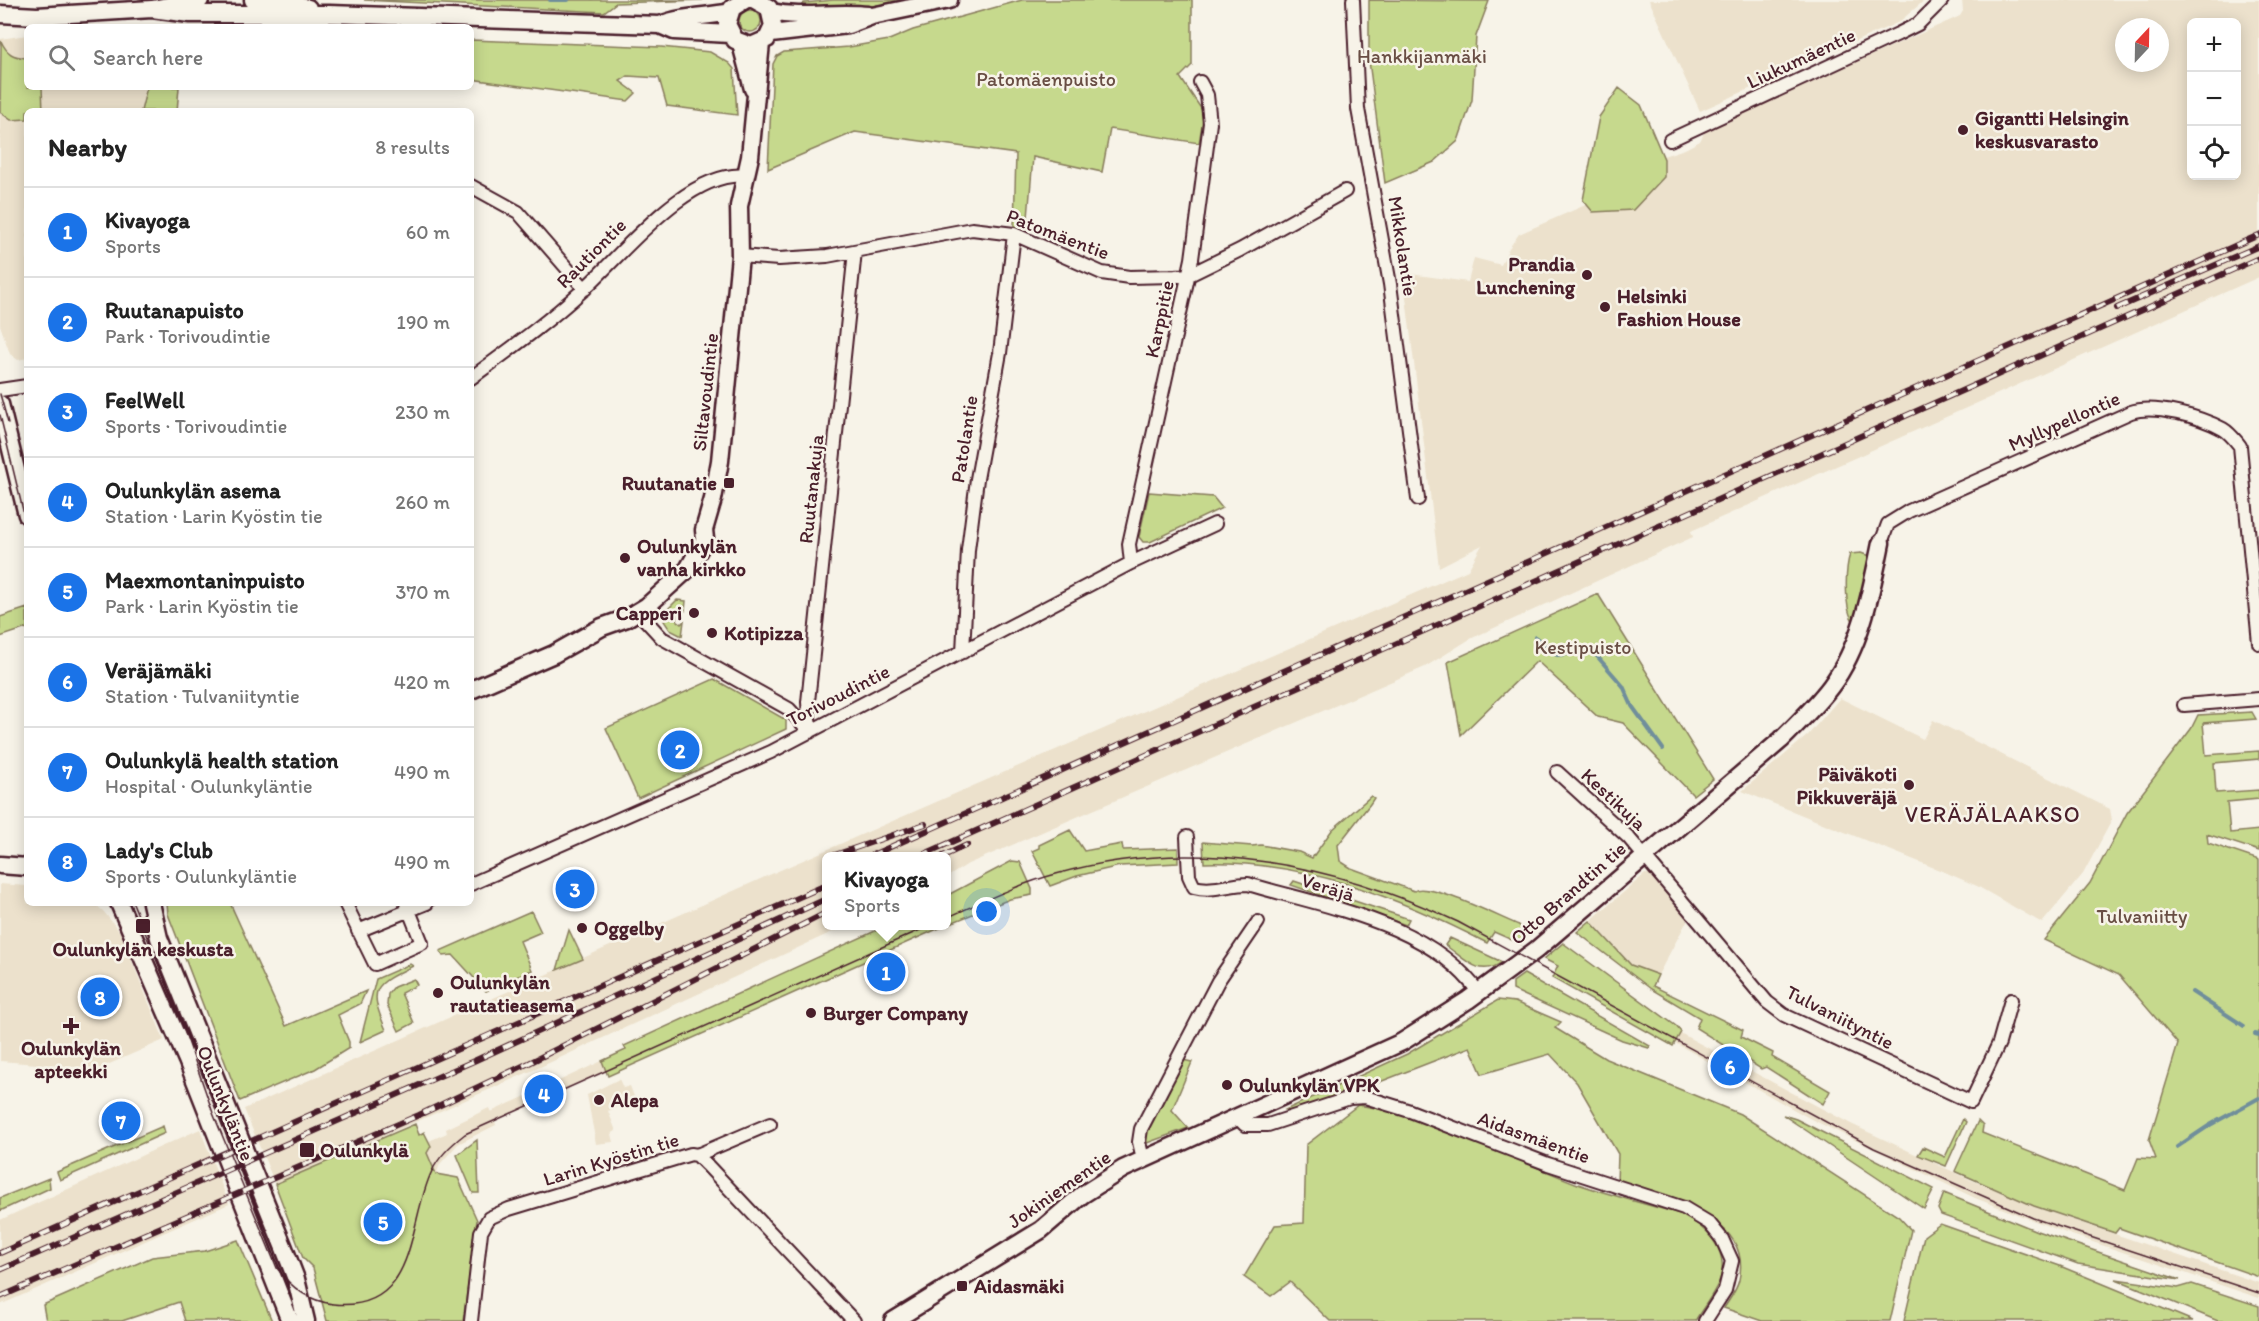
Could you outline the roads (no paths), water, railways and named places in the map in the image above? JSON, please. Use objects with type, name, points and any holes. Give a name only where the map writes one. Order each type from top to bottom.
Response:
[{"type":"main road","points":[[0,14],[37,16],[152,9],[200,0]]},
{"type":"main road","points":[[253,0],[295,5],[329,14]]},
{"type":"main road","points":[[152,9],[190,14],[329,14],[660,25],[674,31],[736,39],[751,46],[766,38],[848,25],[872,16],[949,0]]},
{"type":"main road","points":[[660,25],[675,19],[705,17],[747,2],[771,12],[794,17],[848,13],[872,16]]},
{"type":"main road","points":[[736,39],[727,24],[747,2]]},
{"type":"main road","points":[[766,38],[773,26],[771,12]]},
{"type":"main road","points":[[0,24],[37,16]]},
{"type":"main road","name":"Siltavoudintie","points":[[474,689],[584,640],[602,627],[633,615],[661,596],[680,574],[681,564],[697,536],[704,530],[720,461],[740,256],[739,215],[742,190],[747,176],[755,94],[766,38]]},
{"type":"main road","name":"Siltavoudintie","points":[[736,39],[755,94]]},
{"type":"main road","points":[[0,404],[24,502]]},
{"type":"main road","name":"Otto Brandtin tie","points":[[1143,1159],[1402,1042],[1479,993],[1536,950],[1781,740],[1832,685],[1862,622],[1881,543]]},
{"type":"main road","points":[[0,865],[24,867]]},
{"type":"main road","name":"Oulunkyläntie","points":[[120,906],[187,1060],[290,1321]]},
{"type":"main road","name":"Oulunkyläntie","points":[[152,906],[159,938],[296,1279],[306,1321]]},
{"type":"main road","name":"Jokiniementie","points":[[892,1321],[1041,1230],[1082,1195],[1143,1159]]},
{"type":"street","name":"Mikkolantie","points":[[1353,0],[1358,109],[1390,284],[1418,499]]},
{"type":"street","name":"Liukumäentie","points":[[1670,140],[1918,24],[1942,0]]},
{"type":"street","name":"Karppitie","points":[[1131,563],[1129,544],[1189,275],[1210,123],[1207,95],[1200,82]]},
{"type":"street","name":"Rautiontie","points":[[474,376],[585,289],[645,227],[693,192],[727,175],[747,176]]},
{"type":"street","points":[[474,188],[518,212],[585,289]]},
{"type":"street","name":"Patomäentie","points":[[740,256],[779,259],[855,251],[972,229],[1014,234],[1102,273],[1129,277],[1189,275],[1345,191]]},
{"type":"street","name":"Patolantie","points":[[963,652],[968,550],[977,479],[1000,353],[1014,234]]},
{"type":"street","name":"Ruutanakuja","points":[[810,732],[808,702],[855,251]]},
{"type":"street","points":[[0,390],[24,386]]},
{"type":"street","name":"Myllypellontie","points":[[1888,524],[1910,511],[2136,410],[2154,408],[2210,424],[2231,435],[2240,446],[2259,643]]},
{"type":"street","name":"Torivoudintie","points":[[474,883],[810,732],[1131,563],[1215,524]]},
{"type":"street","name":"Otto Brandtin tie","points":[[1881,543],[1888,524]]},
{"type":"street","points":[[633,615],[662,638],[789,709],[810,732]]},
{"type":"street","points":[[2184,705],[2259,699]]},
{"type":"street","name":"Kestikuja","points":[[1557,772],[1628,837],[1644,856]]},
{"type":"street","name":"Veräjä","points":[[1187,837],[1189,876],[1194,887],[1213,890],[1235,884],[1248,884],[1374,922],[1441,954],[1479,993]]},
{"type":"street","name":"Tulvaniityntie","points":[[1644,856],[1767,1002],[1784,1015],[1971,1102],[1999,1043],[2011,999]]},
{"type":"street","points":[[346,906],[357,931],[375,964],[422,943],[408,906],[357,931]]},
{"type":"street","name":"Jokiniementie","points":[[1143,1159],[1139,1142],[1141,1129],[1218,981],[1258,922]]},
{"type":"street","name":"Aidasmäentie","points":[[1238,1118],[1245,1125],[1268,1125],[1350,1098],[1365,1097],[1388,1103],[1548,1164],[1684,1208],[1709,1223],[1722,1239],[1732,1261],[1725,1290],[1704,1321]]},
{"type":"street","points":[[697,1155],[770,1124]]},
{"type":"street","name":"Larin Kyöstin tie","points":[[471,1321],[481,1232],[489,1218],[509,1209],[692,1154],[697,1155],[854,1321]]},
{"type":"waterway","points":[[550,0],[568,0]]},
{"type":"waterway","points":[[1535,637],[1557,655],[1588,652],[1596,655],[1623,686],[1632,706],[1663,749]]},
{"type":"waterway","points":[[2192,992],[2244,1026]]},
{"type":"waterway","points":[[2255,1034],[2259,1035]]},
{"type":"waterway","points":[[2177,1147],[2210,1125],[2259,1098]]},
{"type":"tram line","points":[[0,394],[8,423]]},
{"type":"tram line","points":[[0,415],[24,515]]},
{"type":"tram line","points":[[951,916],[1014,888],[1056,874],[1107,862],[1158,857],[1210,856],[1261,861],[1361,884],[1410,901],[1458,922],[1874,1148],[2033,1218],[2259,1293]]},
{"type":"tram line","points":[[134,906],[179,1015],[213,1113],[277,1268],[288,1282],[308,1297],[333,1304],[361,1303],[381,1294],[396,1279],[405,1260],[432,1171],[446,1151],[465,1134],[920,930]]},
{"type":"tram line","points":[[216,1094],[235,1142]]},
{"type":"railway","points":[[879,852],[2259,235]]},
{"type":"railway","points":[[2117,308],[2259,246]]},
{"type":"railway","points":[[929,852],[2259,258]]},
{"type":"railway","points":[[844,852],[925,824]]},
{"type":"railway","points":[[951,852],[967,845]]},
{"type":"railway","points":[[0,1253],[822,887]]},
{"type":"railway","points":[[0,1270],[476,1060],[822,901]]},
{"type":"railway","points":[[0,1297],[419,1115],[529,1063],[822,915]]},
{"type":"place","name":"Gigantti Helsingin keskusvarasto","points":[[1963,130]]},
{"type":"place","name":"Prandia Lunchening","points":[[1587,275]]},
{"type":"place","name":"Helsinki Fashion House","points":[[1605,307]]},
{"type":"place","name":"Ruutanatie","points":[[729,483]]},
{"type":"place","name":"Oulunkylän vanha kirkko","points":[[625,558]]},
{"type":"place","name":"Capperi","points":[[694,613]]},
{"type":"place","name":"Kotipizza","points":[[712,633]]},
{"type":"place","name":"Ruutanapuisto","points":[[680,750]]},
{"type":"place","name":"Päiväkoti Pikkuveräjä","points":[[1909,785]]},
{"type":"place","name":"FeelWell","points":[[575,889]]},
{"type":"place","name":"Oulunkylän keskusta","points":[[143,926]]},
{"type":"place","name":"Oggelby","points":[[582,928]]},
{"type":"place","name":"Kivayoga","points":[[886,972]]},
{"type":"place","name":"Oulunkylän rautatieasema","points":[[438,993]]},
{"type":"place","name":"Lady's Club","points":[[100,997]]},
{"type":"place","name":"Burger Company","points":[[811,1013]]},
{"type":"place","name":"Oulunkylän apteekki","points":[[71,1026]]},
{"type":"place","name":"Veräjämäki","points":[[1730,1066]]},
{"type":"place","name":"Oulunkylän VPK","points":[[1227,1085]]},
{"type":"place","name":"Oulunkylän asema","points":[[544,1094]]},
{"type":"place","name":"Alepa","points":[[599,1100]]},
{"type":"place","name":"Oulunkylä health station","points":[[121,1121]]},
{"type":"place","name":"Oulunkylä","points":[[307,1150]]},
{"type":"place","name":"Maexmontaninpuisto","points":[[383,1222]]},
{"type":"place","name":"Aidasmäki","points":[[962,1286]]},
{"type":"district","name":"VERÄJÄLAAKSO","points":[[1993,814]]},
{"type":"park label","name":"Hankkijanmäki","points":[[1422,56]]},
{"type":"park label","name":"Patomäenpuisto","points":[[1046,79]]},
{"type":"park label","name":"Kestipuisto","points":[[1583,647]]},
{"type":"park label","name":"Tulvaniitty","points":[[2142,916]]}]
